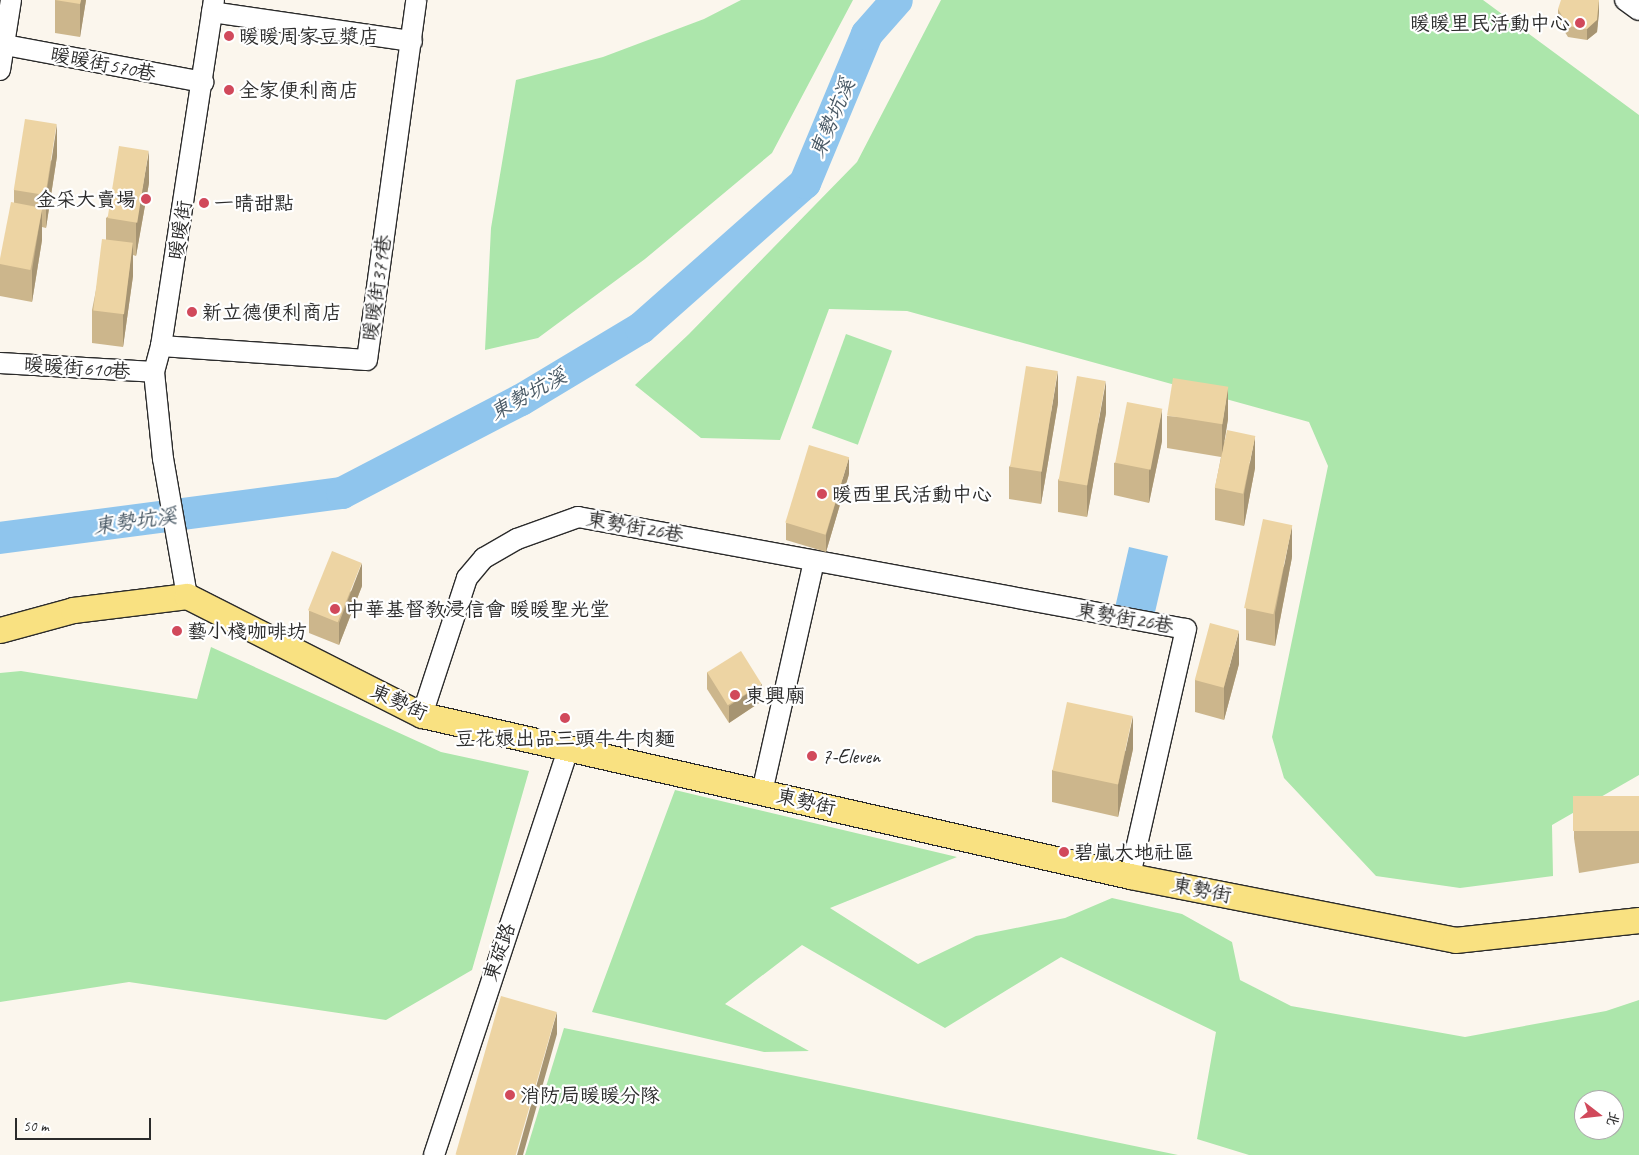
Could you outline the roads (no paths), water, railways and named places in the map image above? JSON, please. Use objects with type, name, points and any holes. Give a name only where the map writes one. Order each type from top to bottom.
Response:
[{"type":"main road","name":"東勢街","points":[[187,596],[422,715],[1130,876],[1455,940],[1639,920]]},
{"type":"main road","points":[[0,630],[73,610],[187,596]]},
{"type":"street","points":[[0,70],[1,47],[11,0]]},
{"type":"street","name":"暖暖街379巷","points":[[161,346],[367,360],[412,41],[416,0]]},
{"type":"street","points":[[213,6],[412,41]]},
{"type":"street","name":"暖暖街","points":[[187,596],[163,459],[154,372],[161,346],[203,82],[213,6]]},
{"type":"street","name":"暖暖街570巷","points":[[1,47],[203,82]]},
{"type":"street","name":"暖暖街610巷","points":[[0,363],[154,372]]},
{"type":"street","name":"東勢街26巷","points":[[422,715],[467,578],[484,558],[517,538],[547,526],[578,517],[594,518],[814,562],[1186,629],[1130,876]]},
{"type":"street","points":[[762,792],[814,562]]},
{"type":"street","name":"東碇路","points":[[434,1155],[568,749]]},
{"type":"water","points":[[1129,547],[1168,556],[1154,614],[1116,605]]},
{"type":"waterway","name":"東勢坑溪","points":[[0,538],[342,493],[521,400],[641,328],[805,183],[867,34],[897,0]]},
{"type":"place","name":"暖暖里民活動中心","points":[[1580,23]]},
{"type":"place","name":"暖暖周家豆漿店","points":[[229,36]]},
{"type":"place","name":"全家便利商店","points":[[229,90]]},
{"type":"place","name":"金采大賣場","points":[[146,199]]},
{"type":"place","name":"一晴甜點","points":[[204,203]]},
{"type":"place","name":"新立德便利商店","points":[[192,312]]},
{"type":"place","name":"暖西里民活動中心","points":[[822,494]]},
{"type":"place","name":"中華基督教浸信會 暖暖聖光堂","points":[[335,609]]},
{"type":"place","name":"藝小棧咖啡坊","points":[[177,631]]},
{"type":"place","name":"東興廟","points":[[735,695]]},
{"type":"place","name":"豆花娘出品三頭牛牛肉麵","points":[[565,718]]},
{"type":"place","name":"7-Eleven","points":[[812,756]]},
{"type":"place","name":"碧嵐大地社區","points":[[1064,852]]},
{"type":"place","name":"消防局暖暖分隊","points":[[510,1095]]}]
